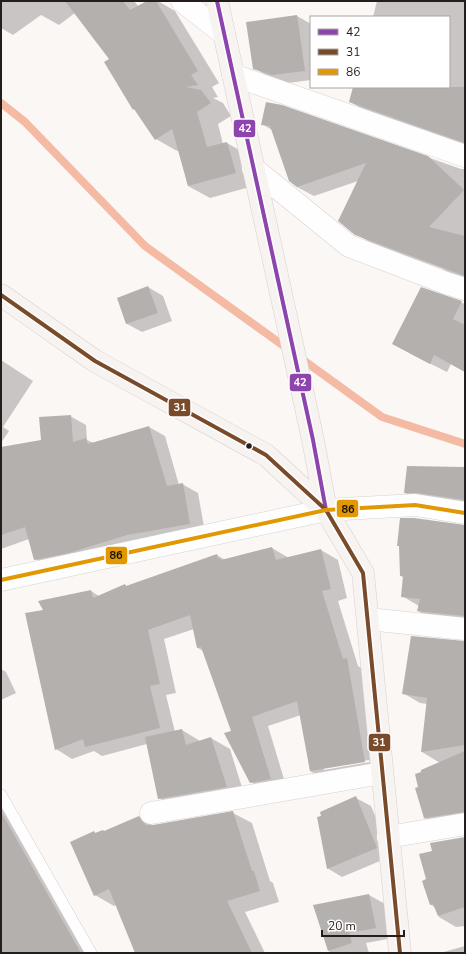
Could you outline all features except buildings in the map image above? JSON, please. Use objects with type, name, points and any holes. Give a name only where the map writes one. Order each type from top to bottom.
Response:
[{"type":"main road","points":[[217,1],[300,377],[326,510]]},
{"type":"main road","points":[[1,295],[95,361],[266,455],[326,510],[363,573],[400,953]]},
{"type":"street","points":[[182,1],[224,34]]},
{"type":"street","points":[[233,75],[465,156]]},
{"type":"street","points":[[253,168],[349,246],[465,289]]},
{"type":"street","points":[[1,580],[326,510],[415,505],[465,513]]},
{"type":"street","points":[[368,619],[465,629]]},
{"type":"street","points":[[151,813],[382,773]]},
{"type":"street","points":[[388,837],[465,824]]},
{"type":"lane","points":[[1,795],[91,953]]},
{"type":"waterway","points":[[1,103],[25,122],[145,246],[288,349]]},
{"type":"waterway","points":[[299,357],[382,417],[465,444]]},
{"type":"transit line","name":"42","points":[[217,1],[313,440],[326,510]]},
{"type":"transit line","name":"31","points":[[1,295],[95,361],[266,455],[326,510],[363,573],[400,953]]},
{"type":"transit line","name":"86","points":[[1,580],[326,510],[415,505],[465,513]]}]
